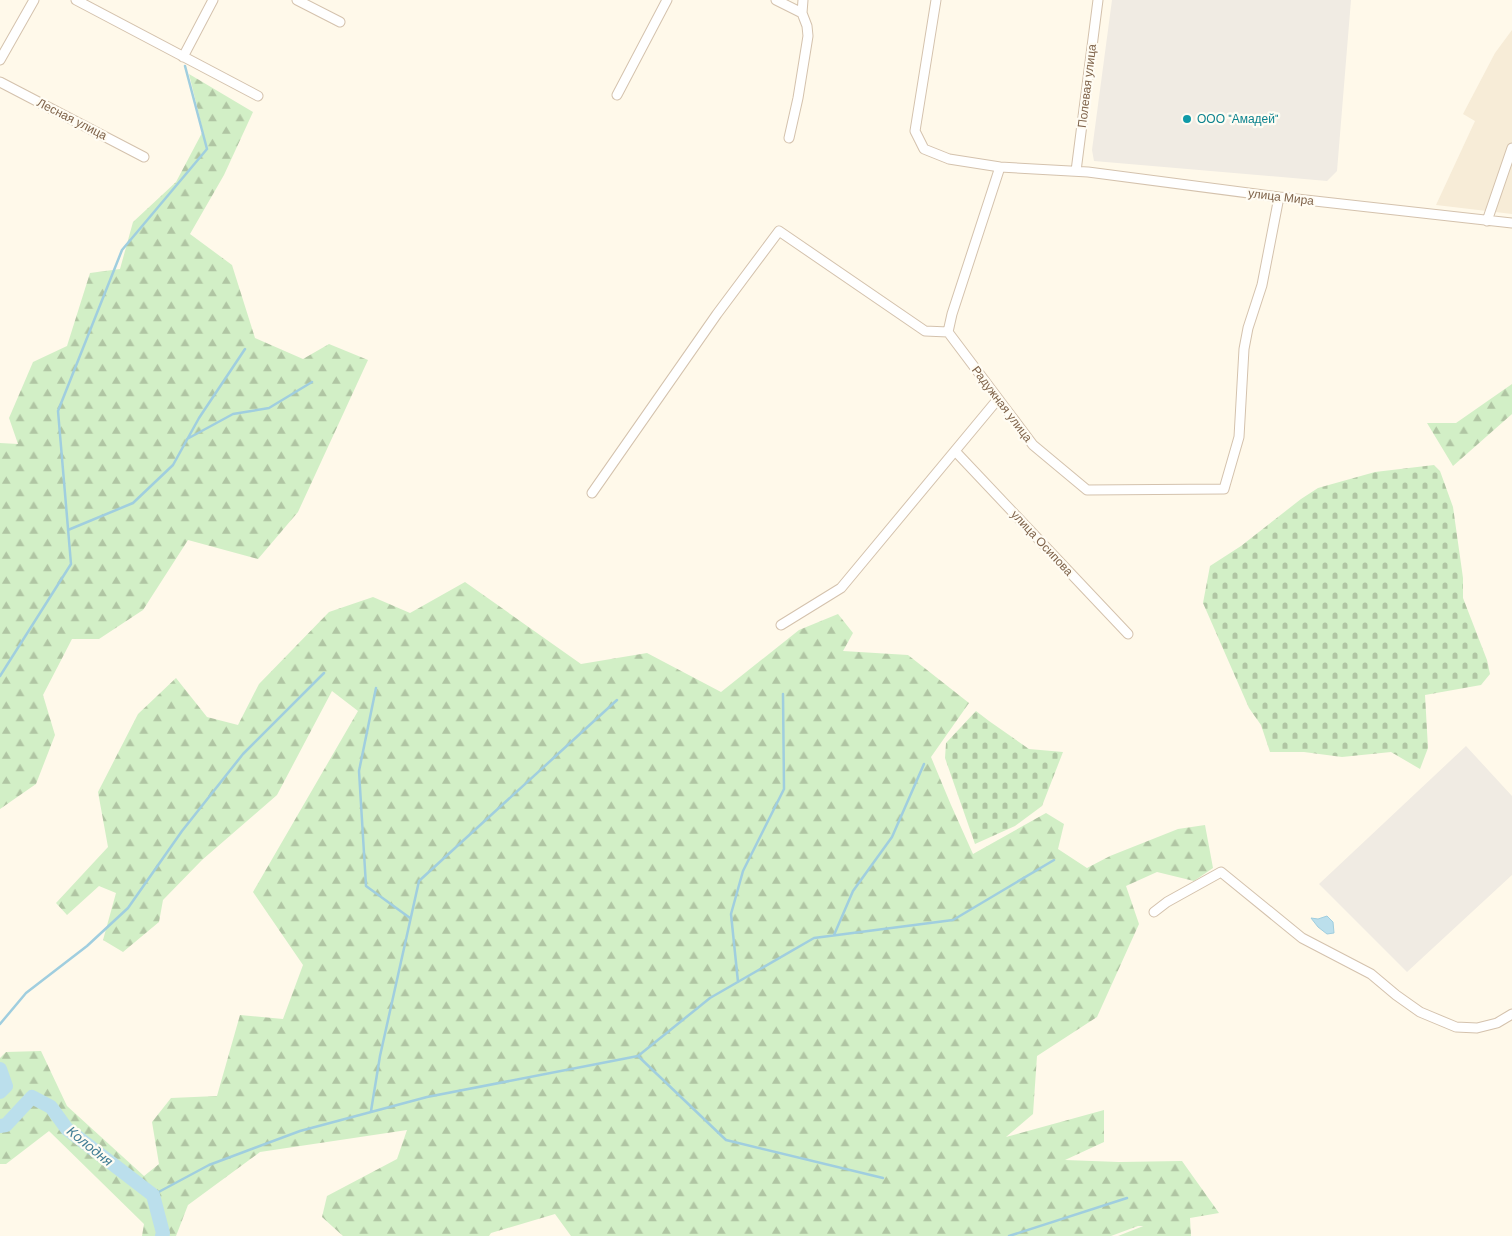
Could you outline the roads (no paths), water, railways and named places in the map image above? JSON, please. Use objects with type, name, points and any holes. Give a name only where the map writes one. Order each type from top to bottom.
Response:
[{"type":"street","points":[[0,60],[34,0]]},
{"type":"street","points":[[76,0],[258,96]]},
{"type":"street","points":[[183,57],[213,0]]},
{"type":"street","points":[[298,0],[340,22]]},
{"type":"street","points":[[617,95],[668,0]]},
{"type":"street","points":[[776,0],[802,13]]},
{"type":"street","points":[[790,138],[808,36],[807,26],[802,13],[804,0]]},
{"type":"street","name":"улица Мира","points":[[936,0],[915,131],[924,150],[950,159],[1000,167],[1076,171],[1279,197],[1512,223]]},
{"type":"street","name":"Полевая улица","points":[[1076,171],[1098,0]]},
{"type":"street","name":"Лесная улица","points":[[0,82],[144,157]]},
{"type":"street","points":[[1487,221],[1512,148]]},
{"type":"street","points":[[592,493],[717,314],[779,231],[925,330],[948,332],[952,314],[1000,167]]},
{"type":"street","name":"Радужная улица","points":[[948,332],[1033,445],[1087,490],[1224,489],[1239,437],[1244,349],[1248,328],[1262,285],[1279,197]]},
{"type":"street","points":[[781,625],[841,588],[998,400]]},
{"type":"street","name":"улица Осипова","points":[[955,452],[1128,634]]},
{"type":"street","points":[[1154,912],[1221,872],[1302,938],[1371,974],[1420,1012],[1456,1027],[1478,1028],[1497,1023],[1512,1014]]},
{"type":"water","points":[[1327,916],[1333,922],[1334,933],[1327,934],[1311,918],[1318,919]]},
{"type":"waterway","points":[[0,676],[71,564],[58,411],[122,250],[207,149],[185,66]]},
{"type":"waterway","points":[[68,530],[133,503],[173,465],[199,418],[245,349]]},
{"type":"waterway","points":[[187,439],[233,414],[269,408],[312,382]]},
{"type":"waterway","points":[[0,1024],[26,993],[87,946],[128,908],[182,831],[243,754],[324,673]]},
{"type":"waterway","points":[[376,688],[359,771],[366,886],[410,918]]},
{"type":"waterway","points":[[738,982],[731,914],[743,871],[784,789],[783,694]]},
{"type":"waterway","points":[[371,1111],[380,1056],[419,881],[617,700]]},
{"type":"waterway","points":[[834,935],[853,891],[892,837],[924,764]]},
{"type":"waterway","points":[[153,1195],[209,1165],[300,1131],[427,1097],[638,1056],[710,998],[814,938],[953,920],[1054,860]]},
{"type":"waterway","points":[[638,1056],[726,1140],[883,1178]]},
{"type":"waterway","name":"Колодня","points":[[0,1069],[6,1086],[0,1092]]},
{"type":"waterway","name":"Колодня","points":[[0,1126],[6,1125],[32,1097],[51,1107],[67,1129],[153,1195],[163,1233],[162,1236]]},
{"type":"waterway","points":[[1009,1236],[1127,1198]]},
{"type":"place","name":"ООО \"Амадей\"","points":[[1187,119]]}]
